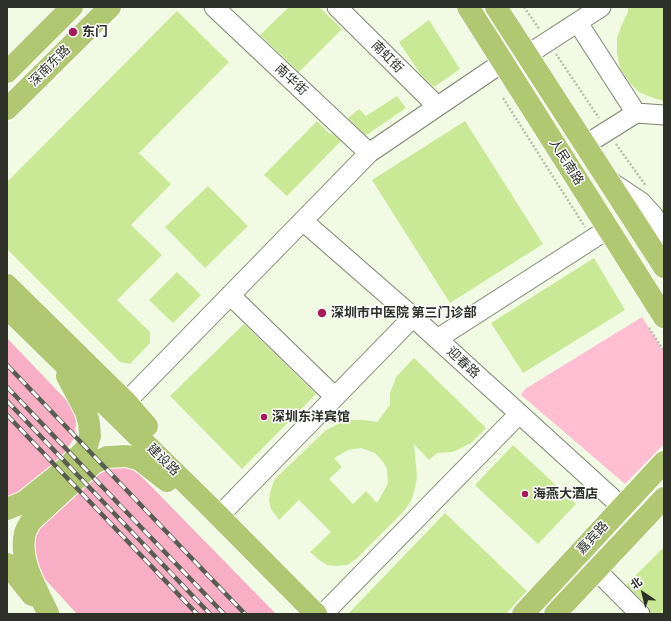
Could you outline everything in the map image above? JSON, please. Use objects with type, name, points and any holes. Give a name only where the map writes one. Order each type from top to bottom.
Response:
[{"type":"main road","name":"深南东路","points":[[7,72],[72,7]]},
{"type":"main road","name":"深南东路","points":[[7,109],[110,7]]},
{"type":"main road","name":"人民南路","points":[[468,7],[664,317]]},
{"type":"main road","name":"人民南路","points":[[496,7],[664,267]]},
{"type":"main road","points":[[7,285],[126,402],[152,431],[212,509]]},
{"type":"main road","name":"建设路","points":[[14,315],[212,509],[316,614]]},
{"type":"main road","points":[[7,509],[24,502],[86,449],[90,436],[86,412],[55,355]]},
{"type":"main road","points":[[48,614],[24,555],[25,532],[31,521],[54,499],[94,464],[107,457],[117,455],[140,460],[212,518],[238,535]]},
{"type":"main road","name":"嘉宾路","points":[[523,614],[664,462]]},
{"type":"main road","name":"嘉宾路","points":[[555,614],[664,498]]},
{"type":"main road","points":[[7,564],[48,614]]},
{"type":"main road","points":[[7,584],[48,614]]},
{"type":"street","name":"南华街","points":[[214,7],[369,153]]},
{"type":"street","name":"南虹街","points":[[337,7],[437,106]]},
{"type":"street","points":[[527,55],[601,7]]},
{"type":"street","points":[[578,23],[636,112]]},
{"type":"street","points":[[126,402],[369,153],[503,62]]},
{"type":"street","points":[[585,145],[636,112],[664,115]]},
{"type":"street","points":[[609,181],[641,202],[653,215],[664,233]]},
{"type":"street","name":"迎春路","points":[[303,221],[413,316],[622,507]]},
{"type":"street","points":[[437,339],[608,229]]},
{"type":"street","points":[[230,295],[334,396]]},
{"type":"street","points":[[212,509],[334,396],[413,316]]},
{"type":"street","points":[[324,614],[519,414]]},
{"type":"street","points":[[596,570],[640,614]]},
{"type":"path","points":[[524,7],[607,131],[648,189]]},
{"type":"shaded area","points":[[642,317],[664,352],[664,444],[625,484],[521,395],[525,389]]},
{"type":"shaded area","points":[[7,338],[71,405],[76,421],[75,437],[64,453],[48,471],[27,490],[7,499]]},
{"type":"shaded area","points":[[104,465],[128,465],[139,474],[276,614],[77,614],[44,578],[36,561],[33,542],[37,527]]},
{"type":"building","points":[[289,7],[319,7],[342,29],[299,72],[260,35]]},
{"type":"building","points":[[628,7],[664,7],[664,101],[639,92],[630,83],[620,68],[617,53],[617,38],[628,12]]},
{"type":"building","points":[[177,11],[229,62],[139,153],[171,184],[131,225],[162,255],[117,300],[150,332],[150,343],[130,364],[120,362],[7,249],[7,182]]},
{"type":"building","points":[[429,20],[460,69],[434,87],[421,75],[399,42]]},
{"type":"building","points":[[397,96],[406,108],[368,134],[365,135],[348,118],[359,109],[366,116]]},
{"type":"building","points":[[317,121],[330,134],[331,133],[341,141],[287,196],[264,175]]},
{"type":"building","points":[[465,121],[543,244],[450,303],[372,180]]},
{"type":"building","points":[[208,186],[248,226],[205,268],[165,227]]},
{"type":"building","points":[[594,258],[625,310],[523,373],[491,323]]},
{"type":"building","points":[[177,272],[201,295],[173,323],[149,300]]},
{"type":"building","points":[[244,324],[316,394],[242,469],[170,396]]},
{"type":"building","points":[[414,358],[486,428],[471,443],[453,452],[437,453],[429,460],[414,444],[417,477],[412,499],[405,510],[356,559],[347,565],[327,565],[310,552],[331,532],[299,500],[279,520],[271,509],[269,501],[272,486],[275,479],[326,430],[351,420],[377,422],[390,405],[390,393],[396,377]],"holes":[[[361,448],[375,453],[387,469],[388,483],[377,503],[366,491],[353,504],[329,479],[342,467],[334,458],[348,450]]]},
{"type":"building","name":"海燕大酒店","points":[[513,445],[576,504],[538,544],[475,485]]},
{"type":"building","points":[[445,513],[527,591],[506,614],[348,614]]},
{"type":"building","points":[[664,547],[664,614],[651,614],[648,606],[626,585]]},
{"type":"railway","points":[[7,365],[245,614]]},
{"type":"railway","points":[[7,387],[224,614]]},
{"type":"railway","points":[[7,401],[210,614]]},
{"type":"railway","points":[[7,415],[197,614]]},
{"type":"place","name":"东门","points":[[73,32]]},
{"type":"place","name":"深圳市中医院 第三门诊部","points":[[322,313]]},
{"type":"place","name":"深圳东洋宾馆","points":[[264,417]]},
{"type":"place","name":"海燕大酒店","points":[[525,494]]}]
